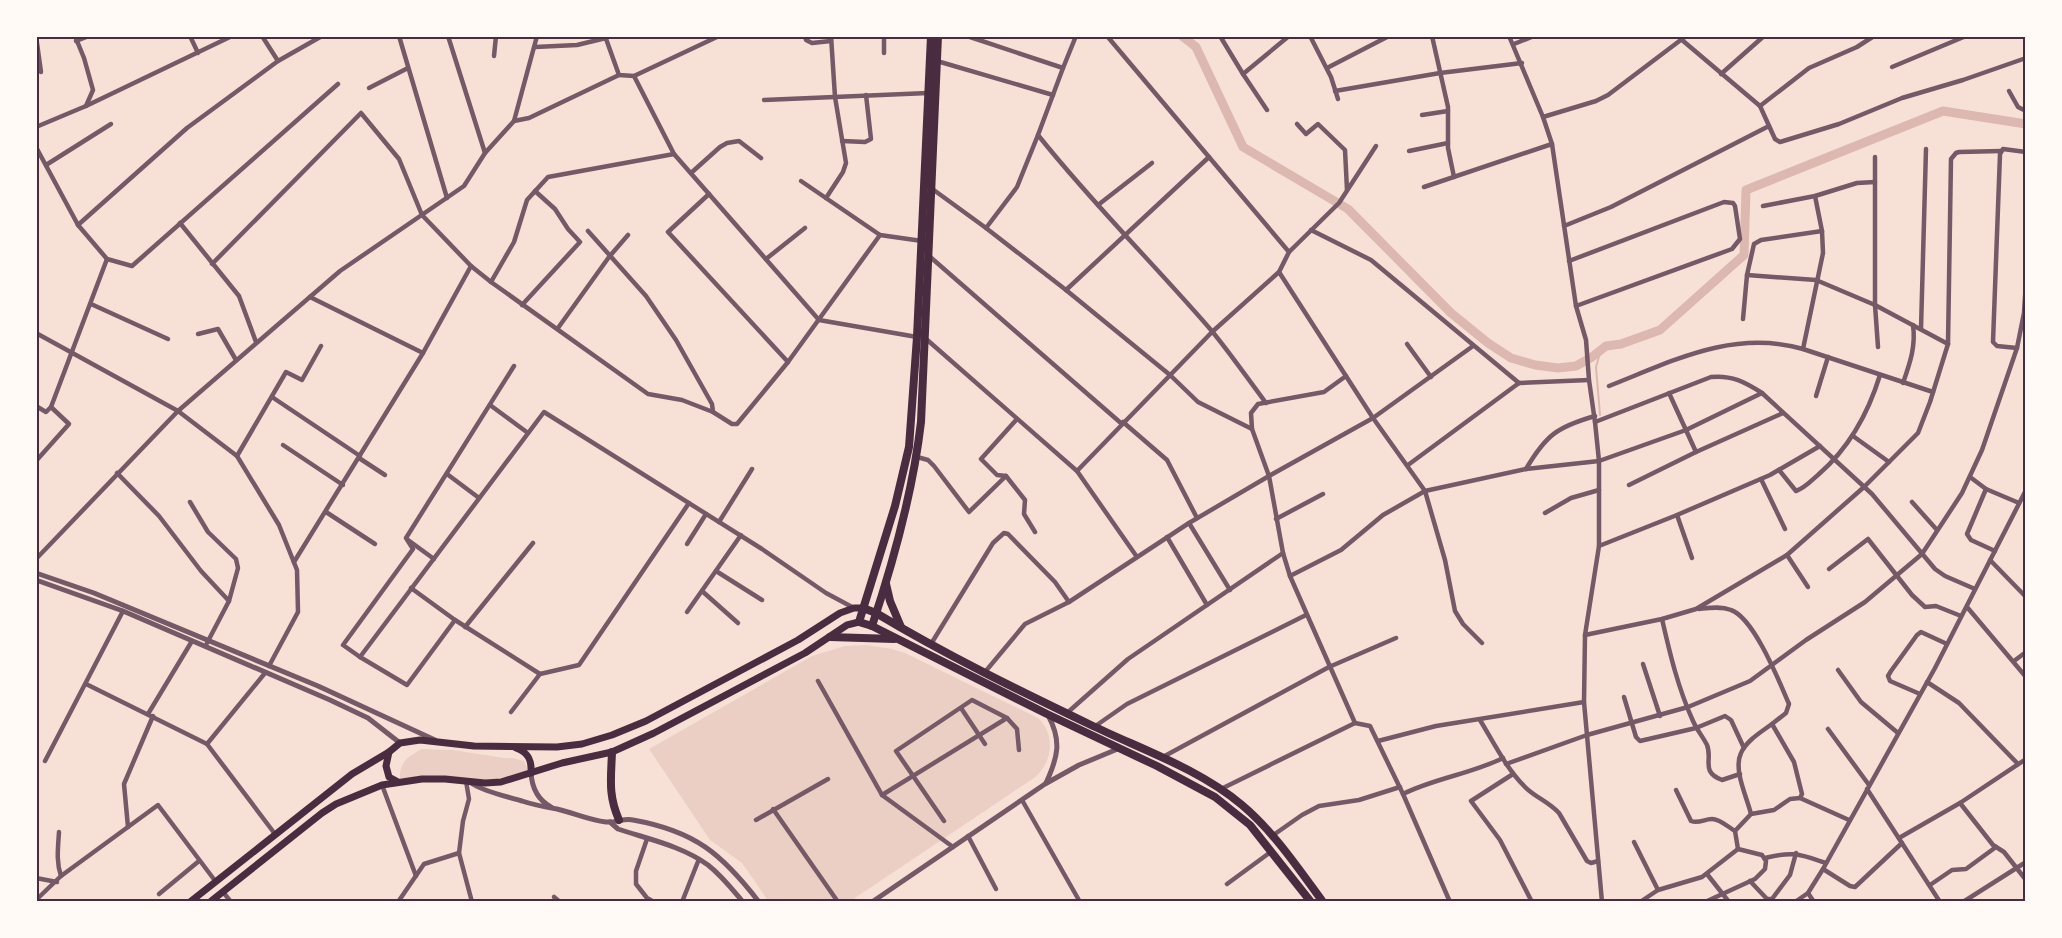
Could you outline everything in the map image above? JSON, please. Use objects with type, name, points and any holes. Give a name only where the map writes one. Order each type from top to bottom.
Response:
[{"type":"highway","points":[[872,626],[909,494],[917,457],[921,422],[922,241],[931,36]]},
{"type":"highway","points":[[938,36],[928,255],[910,430],[904,473],[859,608],[859,622],[899,639],[1215,797],[1250,825],[1311,902]]},
{"type":"highway","points":[[885,580],[890,601],[901,627]]},
{"type":"highway","points":[[859,608],[876,613],[985,672],[1221,789],[1257,818],[1323,902]]},
{"type":"highway","points":[[830,637],[899,639]]},
{"type":"highway","points":[[612,752],[610,787],[612,804],[620,820]]},
{"type":"main road","points":[[190,902],[352,774],[400,743],[435,740],[474,746],[513,747],[557,747],[582,744],[646,721],[798,640],[840,614],[859,608]]},
{"type":"main road","points":[[210,902],[336,804],[382,785],[422,779],[501,782],[612,752],[654,733],[805,653],[847,626],[859,622]]},
{"type":"main road","points":[[513,747],[522,750],[528,756],[532,764],[531,773]]},
{"type":"main road","points":[[389,752],[386,760],[387,772],[393,780],[398,782]]},
{"type":"street","points":[[36,36],[41,72]]},
{"type":"street","points":[[86,106],[93,90],[84,58],[75,38],[89,36]]},
{"type":"street","points":[[190,36],[198,53]]},
{"type":"street","points":[[36,127],[86,106],[232,36]]},
{"type":"street","points":[[262,36],[278,61]]},
{"type":"street","points":[[78,225],[187,128],[278,61],[322,36]]},
{"type":"street","points":[[399,36],[447,198]]},
{"type":"street","points":[[448,36],[485,153]]},
{"type":"street","points":[[494,56],[496,36]]},
{"type":"street","points":[[36,559],[178,411],[256,342],[340,271],[464,186],[485,153],[514,121],[537,36]]},
{"type":"street","points":[[514,121],[529,117],[619,75],[634,76],[719,36]]},
{"type":"street","points":[[805,36],[806,40],[812,43],[831,39],[835,97],[846,163],[843,172],[826,198]]},
{"type":"street","points":[[884,36],[884,53]]},
{"type":"street","points":[[967,36],[1063,68]]},
{"type":"street","points":[[986,228],[1014,194],[1076,36]]},
{"type":"street","points":[[1107,36],[1289,252]]},
{"type":"street","points":[[1220,36],[1267,110]]},
{"type":"street","points":[[1243,74],[1289,36]]},
{"type":"street","points":[[1310,36],[1327,68],[1338,99]]},
{"type":"street","points":[[1327,68],[1389,36]]},
{"type":"street","points":[[1432,36],[1448,111],[1448,143],[1454,177]]},
{"type":"street","points":[[1509,36],[1522,63],[1552,144],[1576,306],[1586,340],[1595,419],[1599,461],[1599,546],[1585,635],[1584,702],[1602,902]]},
{"type":"street","points":[[1514,44],[1534,36]]},
{"type":"street","points":[[1720,74],[1764,36]]},
{"type":"street","points":[[1760,106],[1809,68],[1857,47],[1874,36]]},
{"type":"street","points":[[1892,67],[1966,36]]},
{"type":"street","points":[[535,47],[577,45],[606,37],[619,75]]},
{"type":"street","points":[[1543,117],[1596,101],[1608,95],[1683,37],[1720,74],[1760,106],[1775,139],[1780,142],[1839,124],[1902,98],[2026,58]]},
{"type":"street","points":[[937,61],[1053,95]]},
{"type":"street","points":[[1335,91],[1440,73],[1522,63]]},
{"type":"street","points":[[369,88],[408,68]]},
{"type":"street","points":[[634,76],[674,154],[819,320],[921,337],[1077,471],[1137,557]]},
{"type":"street","points":[[36,147],[78,225],[107,259],[132,266],[338,84]]},
{"type":"street","points":[[2009,91],[2018,107],[2026,111]]},
{"type":"street","points":[[764,100],[928,93]]},
{"type":"street","points":[[842,141],[865,142],[871,139],[866,95]]},
{"type":"street","points":[[1422,115],[1448,111]]},
{"type":"street","points":[[212,264],[361,113],[399,159],[422,214],[471,266],[648,394],[682,400],[712,412],[732,424],[737,424],[788,362],[880,234]]},
{"type":"street","points":[[46,165],[111,124]]},
{"type":"street","points":[[1298,124],[1306,134],[1318,124],[1345,150],[1347,190]]},
{"type":"street","points":[[1564,226],[1611,207],[1769,126]]},
{"type":"street","points":[[1038,135],[1076,182],[1212,332],[1266,403]]},
{"type":"street","points":[[691,173],[727,143],[739,141],[761,158]]},
{"type":"street","points":[[1409,151],[1448,143]]},
{"type":"street","points":[[1424,187],[1552,144]]},
{"type":"street","points":[[1077,471],[1212,332],[1279,272],[1289,252],[1338,203],[1376,146]]},
{"type":"street","points":[[1921,329],[1926,149]]},
{"type":"street","points":[[1696,609],[1787,555],[1864,487],[1918,433],[1948,344],[1951,159],[1959,152],[2006,149],[2026,152]]},
{"type":"street","points":[[2001,151],[1993,342],[1997,346],[2017,348]]},
{"type":"street","points":[[491,282],[514,242],[526,200],[548,177],[674,154]]},
{"type":"street","points":[[1066,290],[1209,157]]},
{"type":"street","points":[[1875,157],[1875,305],[1878,347]]},
{"type":"street","points":[[1098,205],[1152,163]]},
{"type":"street","points":[[801,181],[880,234],[922,241]]},
{"type":"street","points":[[1762,206],[1815,196],[1853,184],[1875,182]]},
{"type":"street","points":[[931,188],[1066,290],[1170,375],[1198,402],[1252,429]]},
{"type":"street","points":[[522,305],[580,242],[568,229],[555,208],[535,191]]},
{"type":"street","points":[[709,194],[669,232],[788,362]]},
{"type":"street","points":[[1803,349],[1822,253],[1822,231],[1815,196]]},
{"type":"street","points":[[1569,261],[1724,202],[1730,202],[1736,206],[1740,239],[1732,249],[1576,306]]},
{"type":"street","points":[[180,223],[238,296],[256,342]]},
{"type":"street","points":[[766,259],[805,228]]},
{"type":"street","points":[[1311,230],[1371,260],[1520,384]]},
{"type":"street","points":[[588,231],[646,296],[676,340],[712,404],[712,412]]},
{"type":"street","points":[[1743,319],[1747,275],[1753,248],[1757,241],[1822,231]]},
{"type":"street","points":[[558,328],[609,257],[628,235]]},
{"type":"street","points":[[928,255],[1167,460],[1197,518]]},
{"type":"street","points":[[36,406],[46,412],[51,407],[107,259]]},
{"type":"street","points":[[294,562],[423,353],[471,266]]},
{"type":"street","points":[[1279,272],[1373,418],[1425,491],[1445,560],[1455,611],[1462,624],[1482,644]]},
{"type":"street","points":[[1747,275],[1816,280],[1875,305],[1948,344]]},
{"type":"street","points":[[1506,764],[1587,735],[1688,707],[1750,681],[1806,640],[1865,602],[1922,554],[1970,477],[1982,450],[2017,348],[2024,313],[2026,282]]},
{"type":"street","points":[[310,297],[423,353]]},
{"type":"street","points":[[91,304],[168,339]]},
{"type":"street","points":[[1903,383],[1915,340],[1913,325]]},
{"type":"street","points":[[198,334],[218,328],[236,360]]},
{"type":"street","points":[[36,333],[178,411],[237,456],[279,525],[297,570],[298,612],[269,666]]},
{"type":"street","points":[[1609,386],[1690,353],[1714,347],[1766,342],[1803,349],[1933,392]]},
{"type":"street","points":[[1407,344],[1431,377]]},
{"type":"street","points":[[237,456],[286,372],[302,380],[321,346]]},
{"type":"street","points":[[985,672],[1025,624],[1069,602],[1197,518],[1373,418],[1473,346]]},
{"type":"street","points":[[1816,396],[1828,357]]},
{"type":"street","points":[[406,538],[514,366]]},
{"type":"street","points":[[1779,470],[1796,491],[1804,487],[1835,460],[1853,436],[1868,410],[1880,375]]},
{"type":"street","points":[[1346,376],[1324,392],[1258,405],[1252,409],[1252,429],[1269,476],[1283,553],[1290,576],[1355,723]]},
{"type":"street","points":[[1526,469],[1541,446],[1559,429],[1595,419],[1711,377],[1720,376],[1744,381],[1762,393],[1864,487],[1930,564],[1945,576],[1975,589]]},
{"type":"street","points":[[1408,465],[1520,384],[1589,380]]},
{"type":"street","points":[[1669,393],[1696,452]]},
{"type":"street","points":[[1290,576],[1341,550],[1383,515],[1425,491],[1526,469],[1599,461],[1686,430],[1762,393]]},
{"type":"street","points":[[272,397],[385,475]]},
{"type":"street","points":[[490,405],[528,433]]},
{"type":"street","points":[[36,461],[69,424],[51,407]]},
{"type":"street","points":[[360,657],[544,412],[741,535],[826,593],[859,608]]},
{"type":"street","points":[[1629,485],[1783,413]]},
{"type":"street","points":[[1017,419],[981,459],[997,475],[1006,476],[1025,500],[1024,514],[1035,532]]},
{"type":"street","points":[[1853,436],[1888,462]]},
{"type":"street","points":[[283,445],[343,485]]},
{"type":"street","points":[[1599,546],[1761,479],[1820,446]]},
{"type":"street","points":[[917,457],[928,460],[934,466],[969,512],[1006,476]]},
{"type":"street","points":[[719,522],[752,469]]},
{"type":"street","points":[[117,473],[159,516],[201,571],[228,601]]},
{"type":"street","points":[[447,474],[479,498]]},
{"type":"street","points":[[1970,477],[1986,489],[2019,503]]},
{"type":"street","points":[[1761,479],[1785,529]]},
{"type":"street","points":[[1986,489],[1967,534],[1971,540],[1995,551]]},
{"type":"street","points":[[1545,513],[1571,498],[1599,490]]},
{"type":"street","points":[[1795,902],[1808,893],[1824,866],[1927,682],[2026,490]]},
{"type":"street","points":[[1276,519],[1323,494]]},
{"type":"street","points":[[190,502],[208,532],[236,559],[238,568],[228,601],[207,644]]},
{"type":"street","points":[[1912,502],[1937,530]]},
{"type":"street","points":[[511,712],[540,674],[579,665],[688,503]]},
{"type":"street","points":[[326,512],[375,544]]},
{"type":"street","points":[[687,544],[706,514]]},
{"type":"street","points":[[1677,515],[1692,558]]},
{"type":"street","points":[[1189,523],[1230,590]]},
{"type":"street","points":[[931,644],[993,543],[1004,533],[1008,534],[1048,575],[1069,602]]},
{"type":"street","points":[[687,612],[741,535]]},
{"type":"street","points":[[1167,537],[1207,605]]},
{"type":"street","points":[[406,538],[434,559]]},
{"type":"street","points":[[406,538],[412,549],[343,645],[407,685],[455,620]]},
{"type":"street","points":[[1829,569],[1868,538],[1912,595],[1925,607],[1936,606],[1961,616]]},
{"type":"street","points":[[465,627],[533,543]]},
{"type":"street","points":[[1067,713],[1128,659],[1283,553]]},
{"type":"street","points":[[1787,555],[1808,587]]},
{"type":"street","points":[[1990,560],[2025,594]]},
{"type":"street","points":[[716,571],[762,600]]},
{"type":"street","points":[[36,573],[94,593],[265,673],[368,718],[400,743]]},
{"type":"street","points":[[36,579],[123,611],[192,641],[269,666],[393,719],[435,740]]},
{"type":"street","points":[[411,588],[465,627],[540,674]]},
{"type":"street","points":[[702,591],[738,623]]},
{"type":"street","points":[[1967,607],[2026,677]]},
{"type":"street","points":[[1585,635],[1662,619],[1696,609],[1723,608],[1745,619],[1772,664],[1789,707],[1786,713],[1744,748],[1740,758],[1740,774],[1751,814]]},
{"type":"street","points":[[45,762],[123,611]]},
{"type":"street","points":[[1094,727],[1127,704],[1306,615]]},
{"type":"street","points":[[1662,619],[1671,662],[1696,728],[1708,747],[1707,764],[1716,777],[1722,780],[1740,774]]},
{"type":"street","points":[[1920,694],[1890,681],[1888,676],[1921,632],[1947,644]]},
{"type":"street","points":[[1161,758],[1329,667],[1396,638]]},
{"type":"street","points":[[128,826],[124,784],[151,715],[192,641]]},
{"type":"street","points":[[2014,661],[2026,652]]},
{"type":"street","points":[[1642,664],[1660,716]]},
{"type":"street","points":[[1838,670],[1861,702],[1898,733]]},
{"type":"street","points":[[207,744],[265,673]]},
{"type":"street","points":[[818,681],[882,795],[953,847]]},
{"type":"street","points":[[1927,682],[1959,703],[2018,764]]},
{"type":"street","points":[[86,684],[207,744],[275,834]]},
{"type":"street","points":[[1624,697],[1640,741],[1696,728],[1725,716],[1731,720],[1744,748]]},
{"type":"street","points":[[944,821],[896,751],[972,700],[1007,718],[1017,729],[1019,750]]},
{"type":"street","points":[[1378,741],[1436,726],[1584,702]]},
{"type":"street","points":[[961,708],[985,744]]},
{"type":"street","points":[[1045,784],[1055,763],[1058,741],[1047,714]]},
{"type":"street","points":[[882,795],[1007,718]]},
{"type":"street","points":[[1480,720],[1514,774],[1536,797],[1553,806],[1587,861],[1591,863],[1599,861]]},
{"type":"street","points":[[1221,789],[1355,723],[1370,726],[1403,794],[1450,902]]},
{"type":"street","points":[[1772,724],[1794,762],[1802,794],[1800,798]]},
{"type":"street","points":[[1828,729],[1868,787],[1940,902]]},
{"type":"street","points":[[872,902],[1045,784],[1079,765],[1120,748]]},
{"type":"street","points":[[1403,794],[1426,783],[1482,769],[1503,758]]},
{"type":"street","points":[[1738,849],[1762,855],[1765,858],[1796,853],[1824,866],[1850,886],[1855,886],[1900,841],[2026,759]]},
{"type":"street","points":[[531,773],[532,782],[540,799],[555,809]]},
{"type":"street","points":[[1514,774],[1471,801],[1500,840],[1532,902]]},
{"type":"street","points":[[756,820],[828,779]]},
{"type":"street","points":[[472,902],[459,853],[463,821],[469,799],[468,782],[497,794],[538,806],[610,822],[631,819],[674,831],[705,845],[734,871],[759,902]]},
{"type":"street","points":[[382,785],[416,876]]},
{"type":"street","points":[[1272,836],[1319,806],[1359,800],[1400,788]]},
{"type":"street","points":[[1676,790],[1691,822],[1718,820],[1735,831],[1738,849]]},
{"type":"street","points":[[1735,831],[1751,814],[1774,810],[1790,799],[1800,798],[1849,820]]},
{"type":"street","points":[[1022,800],[1080,902]]},
{"type":"street","points":[[1960,803],[2026,880]]},
{"type":"street","points":[[36,900],[61,876],[158,805],[216,882]]},
{"type":"street","points":[[773,809],[838,902]]},
{"type":"street","points":[[610,822],[618,829],[682,850],[699,859],[725,880],[743,902]]},
{"type":"street","points":[[59,832],[57,855],[61,876]]},
{"type":"street","points":[[968,836],[996,889]]},
{"type":"street","points":[[647,838],[636,871],[636,885],[647,898],[654,902]]},
{"type":"street","points":[[1634,842],[1658,890]]},
{"type":"street","points":[[1930,885],[1952,870],[1966,869],[1996,847]]},
{"type":"street","points":[[1640,902],[1658,890],[1707,874],[1738,849]]},
{"type":"street","points":[[1227,884],[1272,851]]},
{"type":"street","points":[[398,902],[424,864],[459,853]]},
{"type":"street","points":[[1750,881],[1767,899],[1772,899],[1790,875],[1796,853]]},
{"type":"street","points":[[1705,902],[1759,876],[1765,869],[1765,858]]},
{"type":"street","points":[[682,902],[699,859]]},
{"type":"street","points":[[159,894],[199,861]]},
{"type":"street","points":[[1963,902],[2026,862]]},
{"type":"street","points":[[1707,874],[1729,902]]},
{"type":"street","points":[[36,878],[57,882]]},
{"type":"street","points":[[223,892],[231,902]]},
{"type":"street","points":[[1808,893],[1814,902]]},
{"type":"street","points":[[554,897],[560,902]]},
{"type":"shaded area","points":[[867,645],[905,653],[1038,718],[1048,732],[1050,740],[1045,765],[1034,778],[849,902],[769,902],[742,863],[710,840],[649,749],[812,656],[845,646]]},
{"type":"shaded area","points":[[422,749],[453,750],[513,758],[524,761],[528,769],[505,778],[488,780],[448,781],[400,778],[401,768],[406,760]]},
{"type":"waterway","points":[[1182,36],[1196,47],[1243,147],[1348,209],[1451,313],[1488,343],[1511,358],[1535,365],[1558,368],[1576,366],[1606,346],[1621,344],[1660,330],[1744,255],[1746,190],[1943,111],[2026,124]]},
{"type":"waterway","points":[[1600,415],[1596,367],[1601,349]]}]
